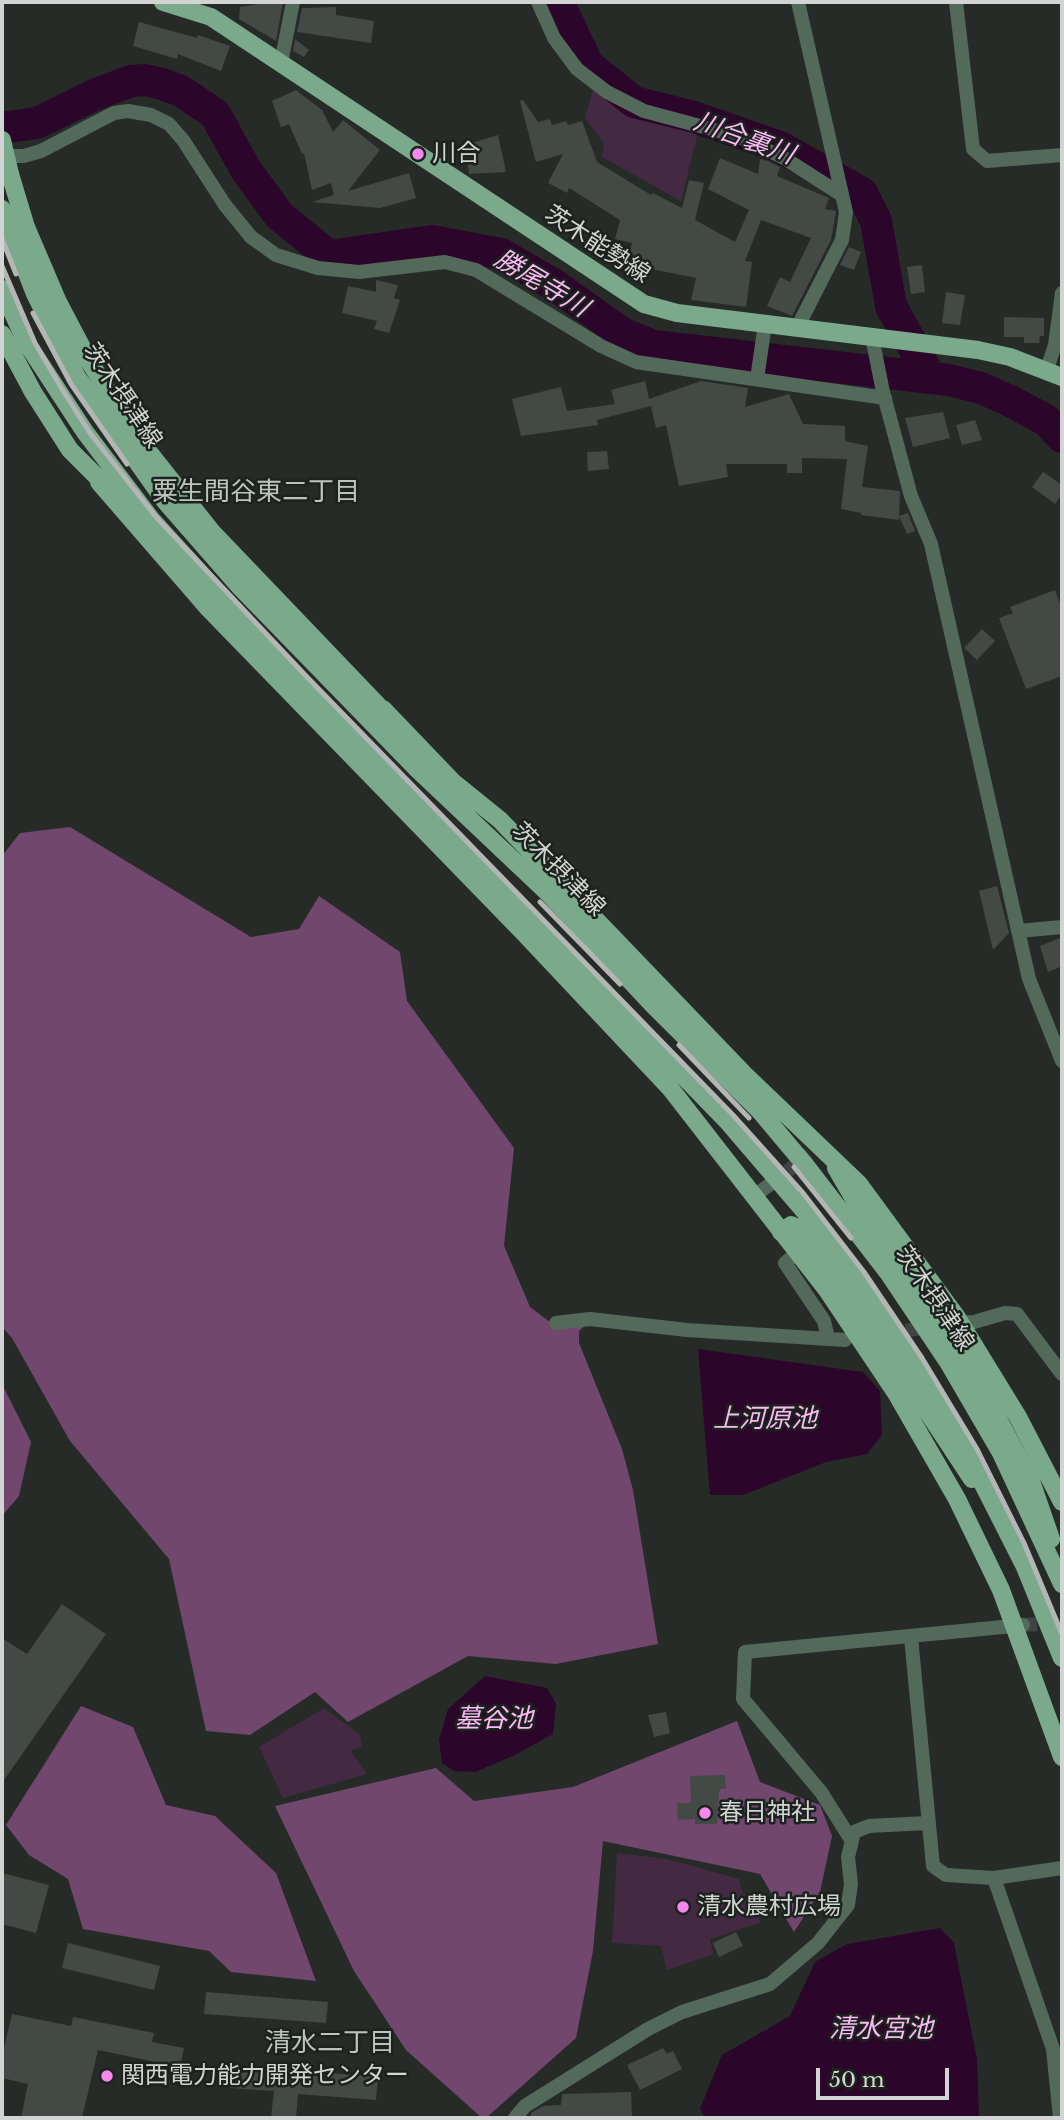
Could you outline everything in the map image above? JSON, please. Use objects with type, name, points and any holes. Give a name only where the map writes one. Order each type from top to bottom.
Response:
[{"type":"main road","name":"茨木能勢線","points":[[163,2],[211,17],[591,273],[644,304],[677,313],[797,328],[873,342],[897,340],[999,355],[1055,373]]},
{"type":"main road","points":[[2,140],[34,250],[89,361],[153,460],[247,569],[453,782],[500,820],[820,1152],[874,1202],[1018,1417],[1062,1502]]},
{"type":"main road","name":"茨木摂津線","points":[[2,209],[34,294],[71,366],[165,501],[240,587],[417,769],[484,832],[759,1110],[806,1166],[889,1274],[948,1362],[1000,1453],[1060,1578]]},
{"type":"main road","name":"茨木摂津線","points":[[2,289],[26,342],[79,423],[144,510],[222,597],[229,609],[653,1044],[771,1170],[830,1240],[883,1314],[954,1427],[997,1508],[1062,1658]]},
{"type":"main road","points":[[2,334],[33,392],[70,450],[208,609],[670,1087],[842,1311],[924,1438],[957,1499],[1019,1626],[1062,1757]]},
{"type":"main road","points":[[99,482],[111,490],[215,601],[229,609]]},
{"type":"main road","points":[[383,709],[484,832]]},
{"type":"main road","points":[[820,1152],[969,1364],[1040,1500],[1060,1578]]},
{"type":"main road","points":[[781,1232],[791,1225],[799,1228],[865,1317],[951,1449],[997,1508]]},
{"type":"street","points":[[281,63],[293,2]]},
{"type":"street","points":[[538,2],[554,38],[577,69],[607,92],[644,111],[737,136],[785,158],[841,192]]},
{"type":"street","points":[[797,328],[842,240],[846,212],[798,2]]},
{"type":"street","points":[[956,2],[973,149],[987,161],[1062,155]]},
{"type":"street","points":[[2,156],[24,156],[41,151],[114,113],[128,111],[151,114],[169,124],[183,140],[225,205],[251,237],[276,255],[318,268],[359,272],[445,262],[455,264],[476,270],[601,345],[636,362],[824,390],[884,395]]},
{"type":"street","points":[[1055,373],[1055,345],[1062,293]]},
{"type":"street","points":[[757,379],[765,324]]},
{"type":"street","points":[[873,342],[911,496],[931,544],[1029,979],[1060,1050]]},
{"type":"street","points":[[1018,931],[1062,927]]},
{"type":"street","points":[[753,1197],[769,1185]]},
{"type":"street","points":[[797,1252],[785,1263],[824,1321],[828,1338]]},
{"type":"street","points":[[957,1323],[1005,1313],[1017,1314],[1062,1374]]},
{"type":"street","points":[[556,1323],[590,1319],[687,1330],[845,1340]]},
{"type":"street","points":[[515,2118],[525,2106],[648,2029],[682,2012],[770,1984],[818,1943],[848,1905],[851,1884],[848,1857],[850,1838],[821,1792],[743,1699],[745,1652],[1019,1626]]},
{"type":"street","points":[[911,1637],[931,1861],[936,1871],[946,1875],[995,1878],[1062,1868]]},
{"type":"street","points":[[850,1838],[863,1827],[927,1823]]},
{"type":"street","points":[[995,1878],[1057,2048],[1060,2118]]},
{"type":"shaded area","points":[[593,90],[640,115],[698,132],[681,201],[602,157],[604,143],[585,118]]},
{"type":"shaded area","points":[[70,827],[251,937],[299,929],[319,896],[400,952],[407,1001],[514,1148],[504,1246],[530,1307],[554,1325],[589,1322],[579,1331],[579,1343],[622,1449],[633,1490],[658,1644],[556,1664],[468,1656],[348,1722],[315,1692],[250,1735],[206,1731],[169,1559],[70,1441],[12,1338],[2,1327],[2,856],[20,833]]},
{"type":"shaded area","points":[[2,1384],[31,1442],[19,1496],[2,1516]]},
{"type":"shaded area","points":[[81,1706],[133,1727],[166,1805],[215,1816],[276,1873],[316,1981],[231,1972],[209,1951],[83,1929],[68,1879],[29,1855],[6,1825]]},
{"type":"shaded area","points":[[324,1708],[360,1735],[362,1746],[351,1751],[367,1774],[283,1798],[259,1747]]},
{"type":"shaded area","points":[[737,1721],[760,1782],[820,1805],[832,1836],[820,1892],[794,1932],[760,1874],[603,1841],[593,1951],[576,2038],[486,2118],[482,2118],[406,2050],[354,1971],[275,1806],[436,1768],[474,1801],[573,1787]]},
{"type":"shaded area","name":"清水農村広場","points":[[617,1853],[667,1859],[739,1879],[742,1892],[761,1922],[710,1939],[713,1954],[667,1970],[661,1946],[612,1943]]},
{"type":"water","name":"上河原池","points":[[698,1349],[863,1372],[880,1391],[882,1435],[867,1454],[826,1462],[743,1495],[710,1495]]},
{"type":"water","name":"墓谷池","points":[[485,1676],[547,1688],[556,1704],[553,1734],[511,1757],[475,1772],[454,1771],[442,1763],[439,1740],[448,1709]]},
{"type":"water","name":"清水宮池","points":[[940,1928],[954,1943],[977,2059],[979,2118],[705,2118],[700,2109],[722,2055],[790,2016],[815,1962],[847,1944]]},
{"type":"building","points":[[283,2],[276,41],[239,19],[240,7]]},
{"type":"building","points":[[336,7],[336,15],[374,21],[371,43],[297,32],[302,8]]},
{"type":"building","points":[[139,22],[197,38],[198,35],[230,46],[221,71],[178,54],[177,59],[133,46]]},
{"type":"building","points":[[295,39],[309,50],[304,57],[293,51]]},
{"type":"building","points":[[296,90],[322,110],[333,132],[343,120],[380,150],[348,191],[409,173],[416,198],[380,208],[312,202],[334,195],[331,183],[312,190],[304,153],[302,154],[289,124],[281,127],[272,101]]},
{"type":"building","points":[[523,100],[538,122],[550,119],[552,125],[566,121],[568,125],[582,121],[597,162],[651,195],[653,193],[682,208],[689,180],[704,183],[695,220],[735,242],[749,210],[708,189],[720,158],[758,174],[760,159],[768,161],[780,167],[777,176],[829,198],[825,209],[836,211],[831,240],[792,316],[767,306],[780,277],[790,282],[811,238],[761,220],[745,261],[752,262],[746,307],[691,300],[696,278],[627,264],[632,243],[615,239],[620,220],[569,188],[567,193],[548,183],[563,154],[536,162],[520,101]]},
{"type":"building","points":[[498,135],[506,172],[469,174],[467,154],[474,153],[472,143]]},
{"type":"building","points":[[849,247],[861,252],[854,270],[840,265]]},
{"type":"building","points":[[922,265],[925,292],[911,294],[907,267]]},
{"type":"building","points":[[376,280],[398,285],[394,298],[400,300],[389,333],[374,329],[377,321],[342,313],[348,286],[376,292]]},
{"type":"building","points":[[946,292],[965,295],[960,325],[942,323]]},
{"type":"building","points":[[1004,317],[1044,318],[1044,336],[1040,336],[1039,343],[1024,343],[1024,337],[1004,337]]},
{"type":"building","points":[[645,381],[649,399],[701,381],[748,388],[745,407],[789,394],[803,424],[845,426],[845,441],[868,446],[862,487],[900,491],[899,520],[861,515],[841,509],[847,459],[802,458],[802,473],[787,473],[787,464],[726,464],[728,477],[679,486],[666,425],[656,428],[651,406],[597,420],[598,425],[521,436],[512,399],[561,387],[567,411],[615,404],[611,390]]},
{"type":"building","points":[[943,412],[950,438],[913,447],[905,418]]},
{"type":"building","points":[[975,420],[982,440],[962,445],[956,425]]},
{"type":"building","points":[[607,451],[609,469],[588,471],[587,452]]},
{"type":"building","points":[[1043,472],[1062,485],[1062,494],[1055,504],[1032,487]]},
{"type":"building","points":[[908,513],[915,531],[907,534],[899,516]]},
{"type":"building","points":[[1055,590],[1062,609],[1062,676],[1026,689],[999,618],[1013,613],[1010,607]]},
{"type":"building","points":[[982,629],[995,641],[977,660],[964,648]]},
{"type":"building","points":[[997,886],[1009,933],[993,950],[979,891]]},
{"type":"building","points":[[1062,937],[1062,966],[1048,972],[1040,946]]},
{"type":"building","points":[[62,1604],[106,1634],[2,1783],[2,1638],[27,1654]]},
{"type":"building","points":[[666,1712],[670,1733],[654,1737],[648,1715]]},
{"type":"building","points":[[725,1775],[726,1789],[720,1789],[717,1824],[695,1824],[695,1819],[678,1820],[677,1803],[691,1803],[690,1776]]},
{"type":"building","points":[[2,1873],[49,1885],[36,1933],[2,1924]]},
{"type":"building","points":[[736,1932],[743,1946],[719,1957],[713,1943]]},
{"type":"building","points":[[68,1943],[160,1966],[154,1990],[62,1968]]},
{"type":"building","points":[[206,1992],[328,2002],[326,2023],[204,2014]]},
{"type":"building","points":[[12,2014],[71,2026],[73,2017],[154,2033],[152,2042],[184,2048],[180,2067],[98,2050],[82,2118],[21,2118],[28,2084],[2,2078],[2,2056]]},
{"type":"building","points":[[663,2048],[667,2054],[673,2051],[682,2069],[640,2090],[627,2065]]},
{"type":"building","points":[[232,2065],[378,2077],[376,2100],[298,2094],[296,2118],[271,2118],[274,2091],[230,2088]]},
{"type":"building","points":[[631,2092],[632,2118],[530,2118],[531,2113],[543,2106],[561,2105],[562,2094]]},
{"type":"waterway","name":"川合裏川","points":[[558,2],[588,65],[634,102],[694,117],[780,147],[862,193],[876,221],[891,306],[930,377]]},
{"type":"waterway","name":"勝尾寺川","points":[[2,128],[37,123],[94,95],[131,81],[145,80],[162,84],[181,91],[215,114],[246,170],[279,215],[329,256],[432,241],[501,254],[553,284],[622,333],[654,346],[949,380],[981,388],[1008,400],[1046,420],[1062,437]]},
{"type":"tunnel","points":[[771,1184],[809,1154]]},
{"type":"tunnel","points":[[885,1334],[934,1326]]},
{"type":"tunnel","points":[[1023,1625],[1062,1623]]},
{"type":"railway","points":[[2,239],[16,274]]},
{"type":"railway","points":[[2,266],[35,343],[62,389],[90,433],[156,517],[307,677],[733,1115],[803,1193],[864,1272],[922,1358],[977,1449],[1024,1543],[1062,1634]]},
{"type":"railway","points":[[33,313],[71,384],[127,464]]},
{"type":"railway","points":[[540,902],[620,984]]},
{"type":"railway","points":[[679,1045],[749,1118]]},
{"type":"railway","points":[[794,1167],[851,1238]]},
{"type":"place","name":"川合","points":[[418,154]]},
{"type":"place","name":"春日神社","points":[[705,1813]]},
{"type":"place","name":"清水農村広場","points":[[683,1907]]},
{"type":"place","name":"関西電力能力開発センター","points":[[107,2076]]},
{"type":"district","name":"粟生間谷東二丁目","points":[[256,493]]},
{"type":"district","name":"清水二丁目","points":[[330,2044]]}]
